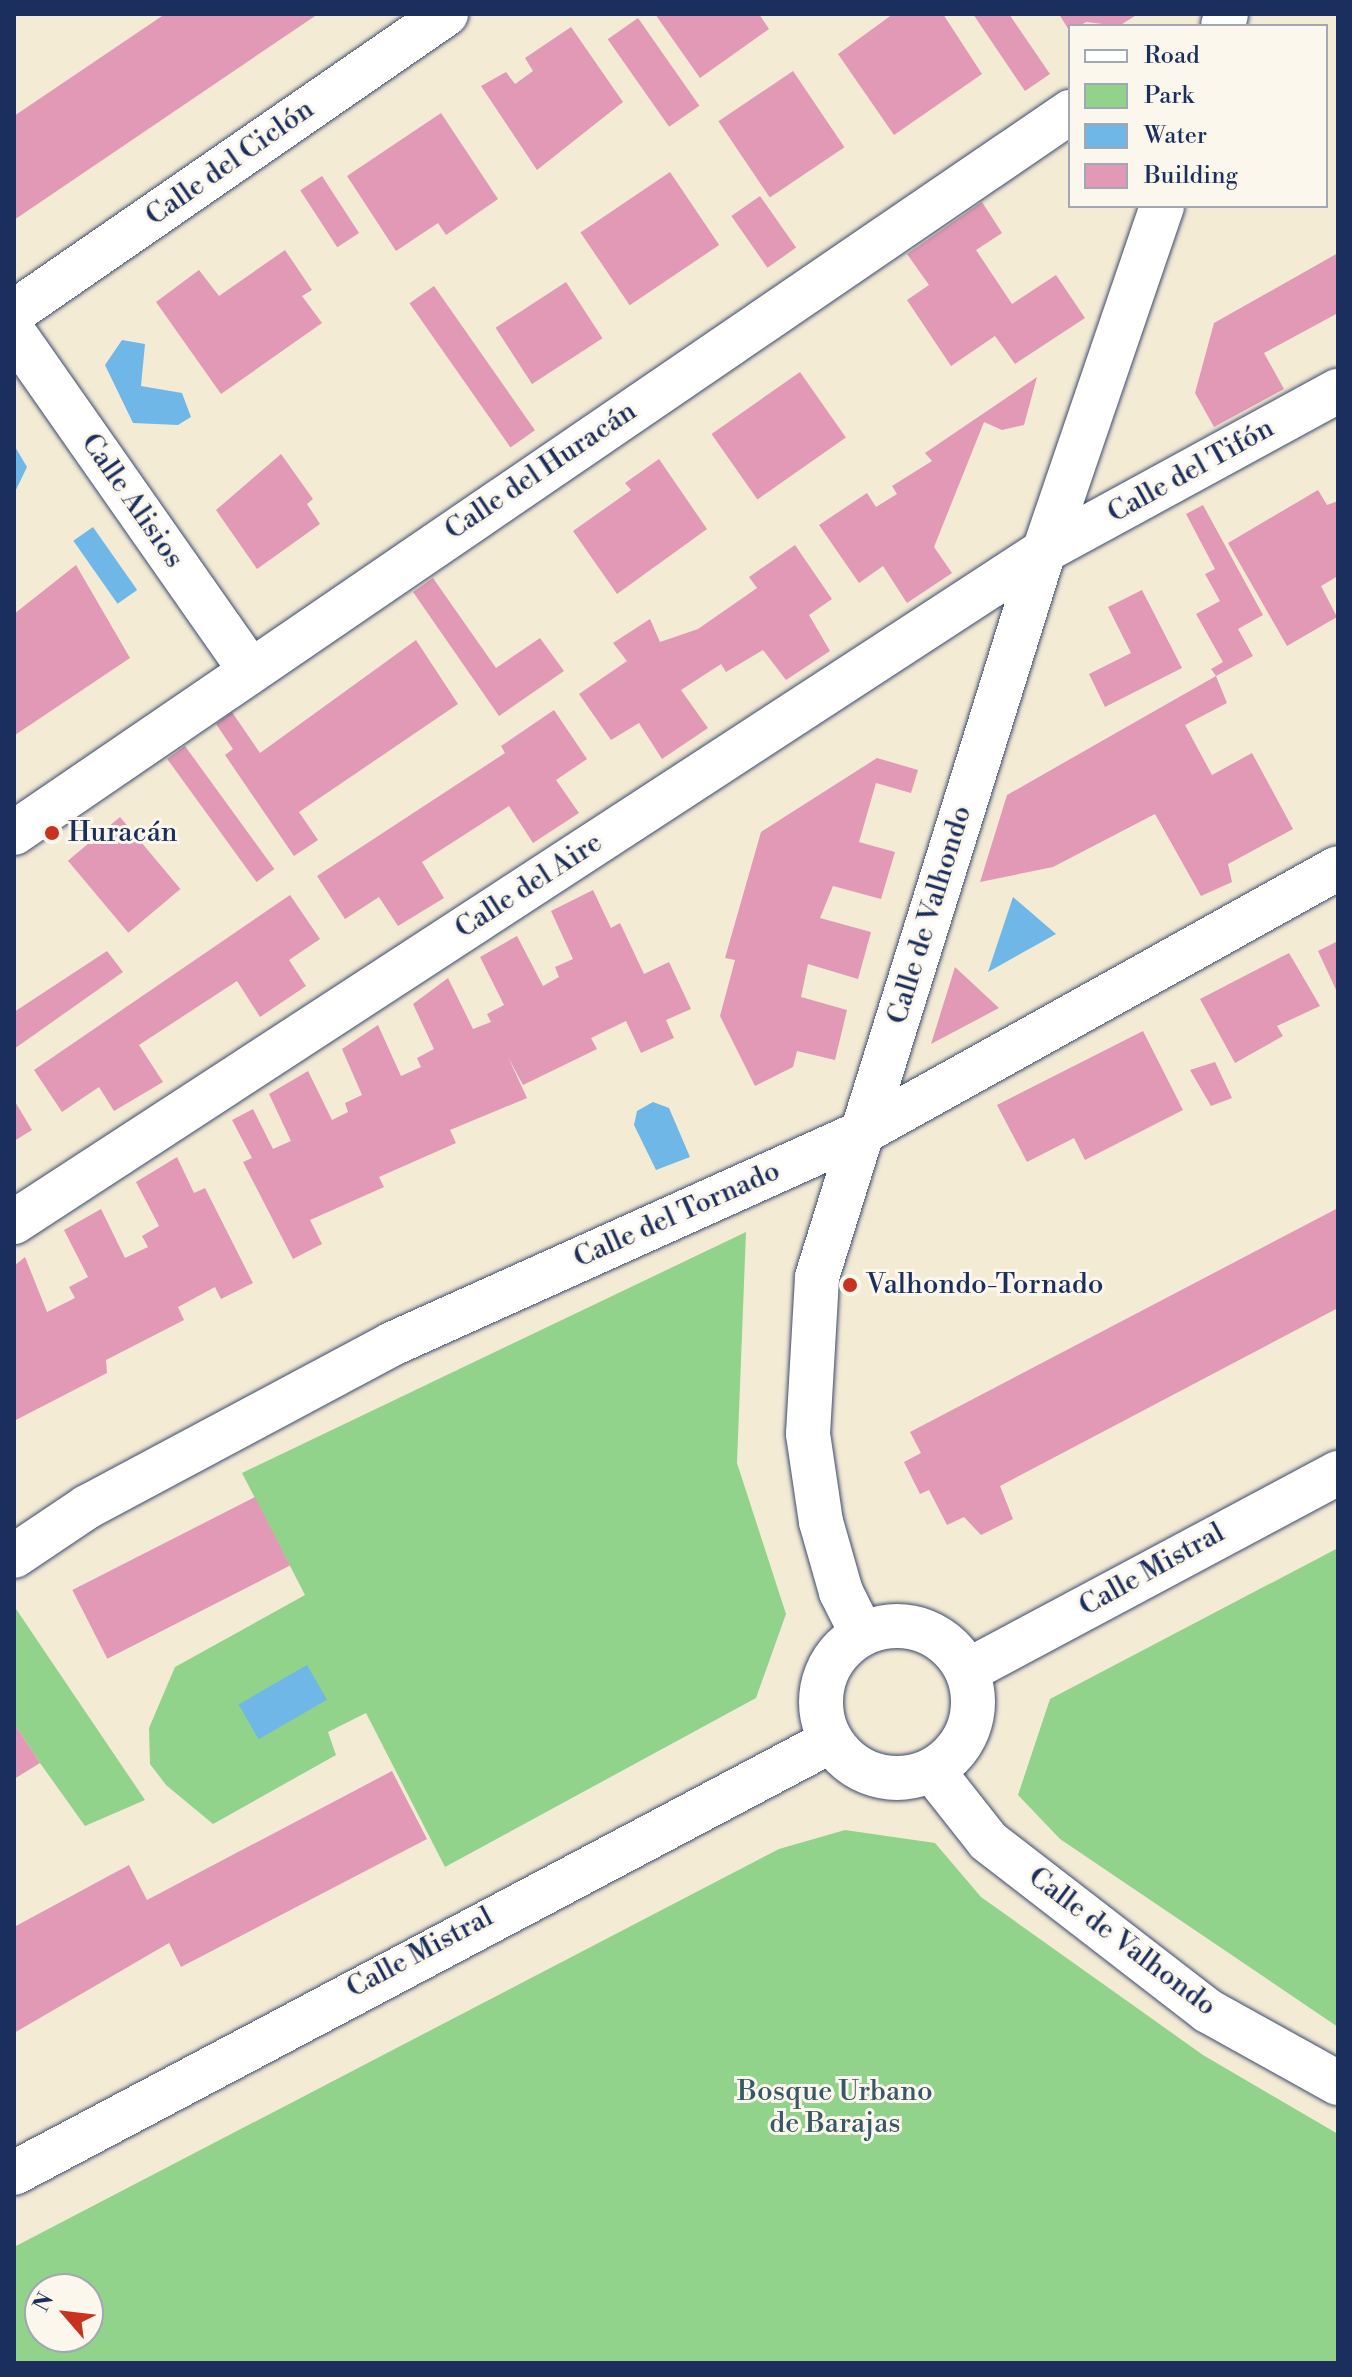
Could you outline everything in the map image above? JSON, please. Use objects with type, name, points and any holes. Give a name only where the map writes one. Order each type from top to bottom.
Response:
[{"type":"street","name":"Calle del Ciclón","points":[[14,312],[446,14]]},
{"type":"street","name":"Calle del Huracán","points":[[14,833],[249,669],[1068,113]]},
{"type":"street","name":"Calle de Valhondo","points":[[862,1634],[841,1592],[821,1522],[808,1434],[817,1277],[1044,551],[1161,208]]},
{"type":"street","name":"Calle Alisios","points":[[14,333],[249,669]]},
{"type":"street","name":"Calle del Tifón","points":[[1044,551],[1338,391]]},
{"type":"street","name":"Calle del Aire","points":[[14,1222],[1044,551]]},
{"type":"street","name":"Calle del Tornado","points":[[14,1556],[87,1507],[392,1344],[863,1132],[1338,868]]},
{"type":"street","name":"Calle Mistral","points":[[967,1671],[1338,1473]]},
{"type":"street","points":[[910,1626],[954,1650],[967,1671],[974,1700],[968,1731],[932,1770],[908,1777],[872,1774],[831,1741],[824,1681],[862,1634],[910,1626]]},
{"type":"street","name":"Calle Mistral","points":[[14,2173],[831,1741]]},
{"type":"street","name":"Calle de Valhondo","points":[[932,1770],[988,1841],[1196,2002],[1338,2083]]},
{"type":"green space","points":[[746,1232],[737,1463],[786,1614],[756,1698],[445,1867],[366,1713],[328,1732],[336,1755],[213,1824],[166,1785],[150,1764],[149,1728],[175,1667],[305,1595],[242,1473]]},
{"type":"green space","points":[[1338,1548],[1338,2027],[1060,1839],[1018,1795],[1050,1699]]},
{"type":"green space","points":[[14,1606],[145,1800],[85,1826],[40,1763],[14,1723]]},
{"type":"green space","name":"Bosque Urbano de Barajas","points":[[845,1830],[935,1843],[981,1897],[1203,2055],[1338,2134],[1338,2363],[14,2363],[14,2247],[779,1849]]},
{"type":"water","points":[[122,340],[145,344],[141,386],[182,393],[191,417],[178,425],[133,423],[105,365]]},
{"type":"water","points":[[14,445],[27,467],[14,494]]},
{"type":"water","points":[[93,527],[137,590],[118,604],[73,541]]},
{"type":"water","points":[[1013,897],[1056,934],[988,972]]},
{"type":"water","points":[[653,1102],[669,1108],[690,1157],[656,1170],[634,1125],[637,1111]]},
{"type":"water","points":[[307,1665],[327,1700],[259,1739],[239,1704]]},
{"type":"building","points":[[165,14],[318,14],[14,220],[14,116]]},
{"type":"building","points":[[655,14],[759,14],[769,29],[700,78]]},
{"type":"building","points":[[893,14],[943,14],[982,74],[894,135],[838,54]]},
{"type":"building","points":[[973,14],[1009,14],[1050,74],[1025,91]]},
{"type":"building","points":[[1059,14],[1138,14],[1122,24],[1086,22],[1068,24],[1068,29]]},
{"type":"building","points":[[638,18],[699,106],[669,127],[608,39]]},
{"type":"building","points":[[571,27],[623,102],[537,170],[481,86],[506,72],[515,84],[533,71],[525,58]]},
{"type":"building","points":[[793,71],[844,147],[770,198],[718,121]]},
{"type":"building","points":[[441,113],[498,199],[446,235],[438,223],[396,251],[347,176]]},
{"type":"building","points":[[670,172],[719,245],[630,305],[580,232]]},
{"type":"building","points":[[322,176],[359,233],[337,247],[300,190]]},
{"type":"building","points":[[760,196],[796,248],[767,268],[731,216]]},
{"type":"building","points":[[982,202],[1002,233],[976,250],[1012,304],[1056,275],[1085,318],[1015,364],[995,336],[951,366],[907,300],[929,285],[907,254]]},
{"type":"building","points":[[285,250],[312,290],[302,296],[322,323],[221,394],[156,302],[199,270],[219,296]]},
{"type":"building","points":[[1338,253],[1338,313],[1264,353],[1284,389],[1214,427],[1195,393],[1214,323]]},
{"type":"building","points":[[566,282],[602,338],[532,384],[496,328]]},
{"type":"building","points":[[434,286],[535,430],[510,447],[409,303]]},
{"type":"building","points":[[800,372],[846,438],[757,499],[712,434]]},
{"type":"building","points":[[1037,377],[1024,425],[1002,430],[984,422],[934,547],[952,573],[907,603],[883,566],[859,583],[819,525],[867,493],[876,507],[897,494],[892,486],[932,461],[925,453]]},
{"type":"building","points":[[281,454],[313,499],[307,504],[320,524],[257,569],[216,510]]},
{"type":"building","points":[[659,459],[707,529],[617,594],[573,531],[631,490],[625,483]]},
{"type":"building","points":[[1318,490],[1327,505],[1338,501],[1338,576],[1321,586],[1337,617],[1287,646],[1228,543]]},
{"type":"building","points":[[1203,505],[1263,615],[1238,629],[1253,656],[1216,676],[1211,669],[1223,662],[1196,614],[1220,601],[1205,574],[1215,569],[1186,514]]},
{"type":"building","points":[[795,545],[832,599],[809,615],[830,651],[786,680],[763,650],[726,672],[721,664],[681,690],[708,728],[662,759],[639,723],[611,740],[579,694],[627,661],[613,643],[650,619],[660,642],[698,629],[757,588],[749,577]]},
{"type":"building","points":[[76,565],[130,658],[15,735],[14,614]]},
{"type":"building","points":[[433,578],[496,668],[540,638],[564,671],[499,716],[413,592]]},
{"type":"building","points":[[1142,590],[1182,668],[1105,707],[1089,674],[1131,653],[1108,607]]},
{"type":"building","points":[[416,640],[458,704],[299,812],[318,840],[294,856],[225,755],[233,749],[216,724],[232,712],[260,753]]},
{"type":"building","points":[[1216,676],[1227,703],[1185,725],[1212,775],[1252,753],[1293,829],[1228,864],[1232,882],[1201,896],[1155,814],[1053,867],[980,882],[1007,795]]},
{"type":"building","points":[[554,710],[587,759],[556,780],[579,813],[533,843],[509,806],[422,862],[444,898],[398,926],[379,897],[345,919],[317,876],[505,753],[501,746]]},
{"type":"building","points":[[185,746],[274,869],[257,882],[167,759]]},
{"type":"building","points":[[877,758],[918,770],[911,793],[876,783],[859,842],[895,852],[881,899],[833,886],[820,918],[871,932],[858,979],[808,964],[801,997],[847,1010],[835,1060],[797,1051],[793,1067],[755,1086],[720,1016],[735,960],[725,958],[761,832]]},
{"type":"building","points":[[120,817],[180,889],[128,933],[68,861]]},
{"type":"building","points":[[593,890],[611,928],[620,923],[644,974],[669,962],[691,1009],[666,1020],[674,1038],[641,1053],[626,1021],[591,1038],[597,1049],[523,1085],[508,1057],[527,1098],[450,1130],[456,1143],[379,1177],[384,1187],[310,1220],[322,1244],[293,1259],[243,1162],[252,1158],[232,1120],[253,1109],[273,1149],[291,1141],[269,1094],[308,1071],[332,1120],[348,1112],[345,1103],[362,1095],[342,1049],[378,1025],[401,1076],[421,1067],[417,1058],[434,1049],[413,1004],[448,978],[473,1029],[491,1022],[487,1014],[504,1005],[480,957],[517,936],[543,986],[559,977],[555,967],[573,959],[551,911]]},
{"type":"building","points":[[290,895],[320,939],[289,960],[306,986],[260,1017],[237,981],[139,1045],[163,1082],[114,1111],[99,1087],[62,1112],[34,1070]]},
{"type":"building","points":[[1338,941],[1338,994],[1318,951]]},
{"type":"building","points":[[107,951],[123,972],[14,1049],[14,1012]]},
{"type":"building","points":[[1289,953],[1320,1006],[1277,1026],[1283,1036],[1235,1063],[1200,999]]},
{"type":"building","points":[[955,967],[999,1008],[931,1044]]},
{"type":"building","points":[[1143,1031],[1183,1110],[1085,1160],[1074,1138],[1027,1162],[997,1105]]},
{"type":"building","points":[[1215,1062],[1232,1098],[1211,1106],[1190,1070]]},
{"type":"building","points":[[14,1100],[32,1130],[14,1141]]},
{"type":"building","points":[[177,1157],[194,1193],[205,1188],[253,1283],[221,1299],[215,1287],[178,1307],[184,1320],[106,1360],[107,1373],[14,1421],[14,1266],[25,1257],[47,1312],[75,1298],[69,1287],[88,1277],[64,1230],[101,1209],[125,1258],[148,1247],[142,1236],[159,1226],[136,1182]]},
{"type":"building","points":[[1338,1208],[1338,1308],[1000,1486],[1013,1519],[981,1535],[964,1517],[947,1525],[929,1490],[920,1494],[904,1462],[921,1453],[910,1432]]},
{"type":"building","points":[[255,1497],[290,1566],[107,1659],[72,1590]]},
{"type":"building","points":[[14,1723],[40,1763],[14,1779]]},
{"type":"building","points":[[392,1771],[427,1839],[181,1967],[169,1943],[14,2033],[14,1927],[129,1865],[147,1900]]},
{"type":"place","name":"Huracán","points":[[52,833]]},
{"type":"place","name":"Valhondo-Tornado","points":[[850,1285]]}]
